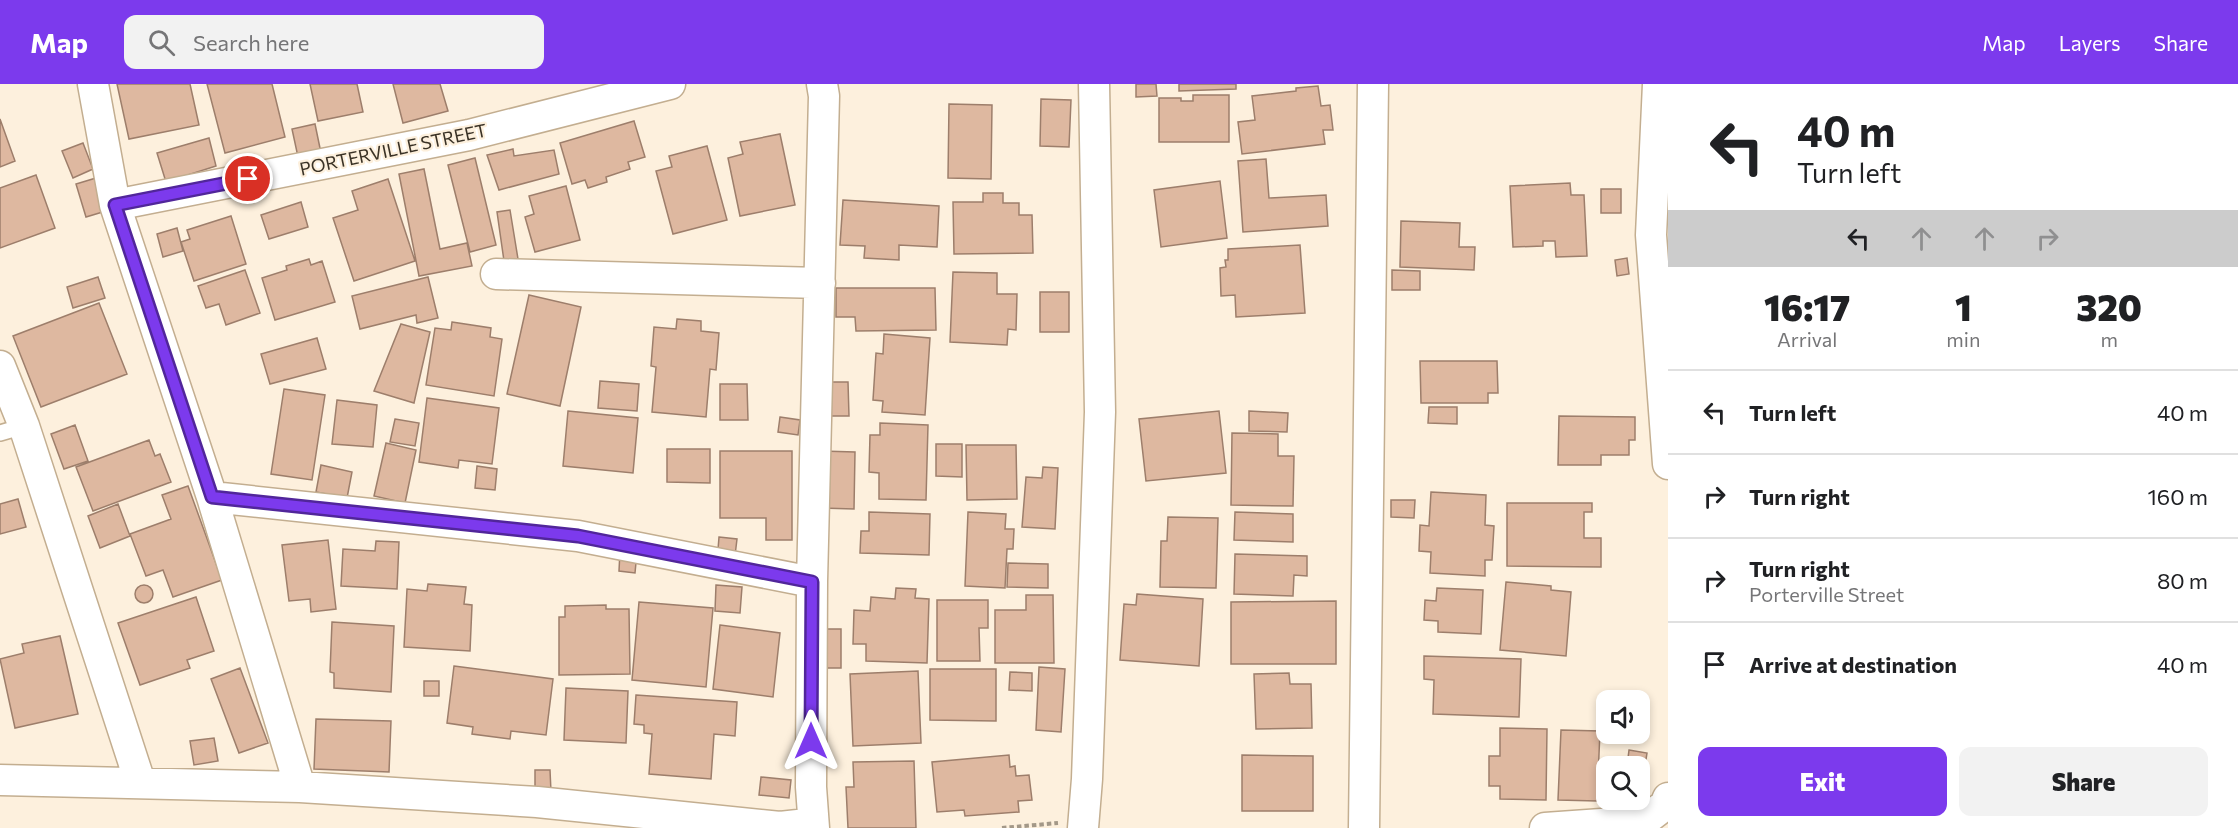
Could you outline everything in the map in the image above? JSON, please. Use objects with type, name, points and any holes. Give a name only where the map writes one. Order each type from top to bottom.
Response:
[{"type":"street","points":[[93,84],[115,205],[212,497],[300,787]]},
{"type":"street","name":"PORTERVILLE STREET","points":[[115,205],[470,135],[670,84]]},
{"type":"street","points":[[0,780],[300,787],[537,802],[780,827],[798,825],[814,828],[811,787],[812,582],[824,96],[822,84]]},
{"type":"street","points":[[1084,824],[1100,412],[1094,84]]},
{"type":"street","points":[[1364,828],[1373,84]]},
{"type":"street","points":[[1658,84],[1651,236],[1668,464]]},
{"type":"street","points":[[496,274],[820,283]]},
{"type":"street","points":[[0,366],[12,429],[140,782]]},
{"type":"street","points":[[212,497],[578,536],[812,582]]},
{"type":"street","points":[[1545,828],[1644,821],[1665,806],[1668,798]]},
{"type":"path","points":[[1002,828],[1084,824]]},
{"type":"building","points":[[117,84],[190,84],[199,125],[129,139]]},
{"type":"building","points":[[207,84],[272,84],[285,137],[225,153]]},
{"type":"building","points":[[310,84],[357,84],[363,112],[318,121]]},
{"type":"building","points":[[393,84],[440,84],[448,111],[403,123]]},
{"type":"building","points":[[1136,84],[1156,84],[1157,96],[1136,97]]},
{"type":"building","points":[[1179,84],[1236,84],[1236,89],[1179,91]]},
{"type":"building","points":[[1318,86],[1321,106],[1330,105],[1333,130],[1323,130],[1325,144],[1242,154],[1238,122],[1255,120],[1252,96]]},
{"type":"building","points":[[1193,95],[1229,95],[1229,142],[1159,142],[1159,98],[1181,98],[1181,101],[1193,101]]},
{"type":"building","points":[[1041,99],[1071,100],[1069,147],[1040,146]]},
{"type":"building","points":[[949,104],[992,105],[991,179],[948,178]]},
{"type":"building","points":[[0,119],[15,161],[0,167]]},
{"type":"building","points":[[634,121],[645,157],[628,162],[630,169],[606,177],[607,182],[588,188],[585,180],[572,184],[560,143]]},
{"type":"building","points":[[315,124],[321,153],[298,157],[292,129]]},
{"type":"building","points":[[780,134],[795,205],[740,216],[728,158],[743,154],[740,142]]},
{"type":"building","points":[[209,138],[216,166],[166,182],[157,153]]},
{"type":"building","points":[[83,143],[93,169],[73,178],[62,151]]},
{"type":"building","points":[[707,146],[727,220],[673,234],[656,171],[672,167],[669,156]]},
{"type":"building","points":[[513,149],[514,156],[554,150],[559,174],[499,190],[487,155]]},
{"type":"building","points":[[475,158],[496,245],[470,252],[448,165]]},
{"type":"building","points":[[1266,159],[1269,198],[1326,195],[1328,226],[1243,232],[1238,161]]},
{"type":"building","points":[[424,169],[440,249],[467,243],[472,266],[419,276],[399,174]]},
{"type":"building","points":[[36,175],[55,228],[0,248],[0,188]]},
{"type":"building","points":[[96,178],[106,211],[86,217],[76,184]]},
{"type":"building","points":[[388,179],[415,261],[354,281],[333,218],[358,210],[352,191]]},
{"type":"building","points":[[1220,181],[1227,238],[1161,247],[1154,190]]},
{"type":"building","points":[[1570,183],[1571,195],[1584,195],[1587,256],[1556,257],[1555,241],[1543,241],[1543,246],[1513,247],[1510,186]]},
{"type":"building","points":[[566,186],[580,240],[535,252],[525,217],[534,214],[529,196]]},
{"type":"building","points":[[1601,189],[1621,189],[1621,213],[1601,213]]},
{"type":"building","points":[[983,193],[1003,193],[1003,203],[1019,203],[1019,215],[1032,215],[1033,253],[954,254],[953,202],[983,202]]},
{"type":"building","points":[[843,200],[939,206],[937,247],[899,245],[899,260],[864,258],[865,246],[840,245]]},
{"type":"building","points":[[301,202],[308,227],[269,239],[261,215]]},
{"type":"building","points":[[510,210],[518,259],[504,261],[497,212]]},
{"type":"building","points":[[231,216],[246,264],[194,281],[181,242],[190,239],[187,230]]},
{"type":"building","points":[[1401,221],[1460,223],[1459,247],[1475,247],[1474,270],[1400,267]]},
{"type":"building","points":[[177,228],[183,251],[163,257],[157,234]]},
{"type":"building","points":[[1300,245],[1305,313],[1236,317],[1235,295],[1221,296],[1220,268],[1226,267],[1228,249]]},
{"type":"building","points":[[1627,258],[1629,274],[1617,276],[1615,260]]},
{"type":"building","points":[[309,259],[311,265],[322,261],[335,302],[275,320],[262,278],[287,270],[286,266]]},
{"type":"building","points":[[245,270],[260,313],[226,325],[219,304],[206,308],[198,286]]},
{"type":"building","points":[[1392,270],[1420,271],[1420,290],[1392,290]]},
{"type":"building","points":[[953,272],[997,273],[997,294],[1017,294],[1016,330],[1008,329],[1007,345],[950,342]]},
{"type":"building","points":[[98,277],[105,298],[73,308],[67,287]]},
{"type":"building","points":[[428,277],[438,318],[417,323],[416,315],[360,329],[352,296]]},
{"type":"building","points":[[836,288],[935,288],[936,330],[856,331],[855,317],[836,317]]},
{"type":"building","points":[[1040,292],[1069,292],[1069,332],[1040,332]]},
{"type":"building","points":[[529,295],[581,307],[560,406],[507,394]]},
{"type":"building","points":[[99,303],[127,374],[41,407],[13,336]]},
{"type":"building","points":[[677,319],[701,321],[701,331],[719,333],[716,370],[710,369],[706,417],[652,412],[656,367],[651,366],[654,327],[676,329]]},
{"type":"building","points":[[452,322],[491,328],[490,337],[502,339],[494,396],[426,385],[435,328],[451,330]]},
{"type":"building","points":[[401,324],[430,332],[414,403],[374,391]]},
{"type":"building","points":[[884,334],[930,338],[925,415],[882,412],[883,401],[873,400],[876,353],[883,354]]},
{"type":"building","points":[[317,338],[326,369],[270,384],[261,354]]},
{"type":"building","points":[[1420,361],[1497,361],[1498,393],[1488,393],[1488,403],[1421,403]]},
{"type":"building","points":[[600,381],[639,384],[637,411],[598,408]]},
{"type":"building","points":[[826,382],[848,382],[849,416],[826,416]]},
{"type":"building","points":[[720,384],[747,384],[748,420],[720,420]]},
{"type":"building","points":[[284,389],[325,395],[312,480],[271,474]]},
{"type":"building","points":[[427,398],[499,408],[492,464],[459,460],[458,468],[419,462]]},
{"type":"building","points":[[337,400],[377,405],[373,447],[332,444]]},
{"type":"building","points":[[1429,407],[1457,407],[1457,424],[1428,423]]},
{"type":"building","points":[[568,411],[638,418],[633,473],[563,466]]},
{"type":"building","points":[[1219,411],[1226,473],[1146,481],[1139,419]]},
{"type":"building","points":[[1249,411],[1288,413],[1287,432],[1249,431]]},
{"type":"building","points":[[1559,416],[1635,417],[1635,440],[1629,440],[1629,455],[1601,455],[1601,465],[1558,465]]},
{"type":"building","points":[[780,417],[800,420],[798,435],[778,432]]},
{"type":"building","points":[[395,419],[419,423],[415,446],[390,442]]},
{"type":"building","points":[[880,423],[928,425],[926,500],[879,499],[879,473],[869,472],[870,435],[880,435]]},
{"type":"building","points":[[75,425],[88,461],[64,469],[51,434]]},
{"type":"building","points":[[1232,433],[1278,434],[1278,456],[1294,456],[1293,506],[1231,505]]},
{"type":"building","points":[[149,440],[155,456],[160,454],[171,482],[93,511],[76,467]]},
{"type":"building","points":[[386,443],[416,450],[405,503],[374,496]]},
{"type":"building","points":[[936,444],[962,444],[962,477],[936,476]]},
{"type":"building","points":[[966,445],[1016,445],[1017,499],[967,500]]},
{"type":"building","points":[[667,449],[710,449],[710,483],[667,482]]},
{"type":"building","points":[[720,451],[792,451],[792,540],[766,540],[766,518],[720,518]]},
{"type":"building","points":[[821,451],[855,452],[854,509],[821,508]]},
{"type":"building","points":[[321,465],[352,472],[347,498],[316,492]]},
{"type":"building","points":[[477,466],[497,469],[495,490],[475,488]]},
{"type":"building","points":[[1043,467],[1058,468],[1055,529],[1022,527],[1026,477],[1042,478]]},
{"type":"building","points":[[188,486],[222,580],[173,597],[163,570],[146,576],[130,534],[171,519],[162,495]]},
{"type":"building","points":[[1431,492],[1486,495],[1485,525],[1494,526],[1492,560],[1485,560],[1485,576],[1430,573],[1431,552],[1419,551],[1420,525],[1429,526]]},
{"type":"building","points":[[18,499],[26,527],[0,534],[0,504]]},
{"type":"building","points":[[1391,500],[1415,500],[1414,518],[1391,517]]},
{"type":"building","points":[[1507,503],[1592,503],[1592,512],[1584,512],[1584,538],[1601,538],[1601,567],[1507,566]]},
{"type":"building","points":[[118,504],[130,536],[100,548],[88,516]]},
{"type":"building","points":[[869,512],[930,514],[929,555],[860,553],[861,531],[869,531]]},
{"type":"building","points":[[968,512],[1006,514],[1005,529],[1014,529],[1013,549],[1007,549],[1005,588],[965,586]]},
{"type":"building","points":[[1235,512],[1293,514],[1293,542],[1234,540]]},
{"type":"building","points":[[1168,517],[1218,518],[1216,588],[1160,587],[1161,541],[1167,541]]},
{"type":"building","points":[[719,537],[737,539],[734,564],[717,562]]},
{"type":"building","points":[[328,540],[336,609],[311,612],[310,599],[289,601],[282,545]]},
{"type":"building","points":[[376,541],[399,542],[397,589],[341,586],[343,549],[375,551]]},
{"type":"building","points":[[620,551],[637,552],[635,573],[619,571]]},
{"type":"building","points":[[1235,554],[1307,556],[1307,576],[1294,575],[1293,596],[1234,594]]},
{"type":"building","points":[[1008,563],[1048,564],[1048,588],[1007,587]]},
{"type":"building","points":[[1506,582],[1551,586],[1551,590],[1571,592],[1566,656],[1500,650]]},
{"type":"building","points":[[428,584],[466,587],[464,604],[472,605],[470,651],[404,647],[407,589],[427,591]]},
{"type":"building","points":[[140,585],[148,585],[153,590],[151,601],[140,603],[135,598],[135,590]]},
{"type":"building","points":[[716,585],[742,587],[740,613],[715,611]]},
{"type":"building","points":[[896,588],[916,589],[915,598],[929,599],[927,663],[866,661],[866,644],[853,644],[854,610],[870,611],[871,597],[895,599]]},
{"type":"building","points":[[1437,588],[1483,590],[1481,634],[1438,632],[1438,621],[1424,620],[1425,600],[1436,601]]},
{"type":"building","points":[[1137,594],[1203,599],[1199,666],[1120,660],[1124,604],[1136,605]]},
{"type":"building","points":[[1026,595],[1053,595],[1054,663],[995,663],[995,610],[1026,610]]},
{"type":"building","points":[[196,597],[214,651],[187,660],[190,668],[140,685],[118,623]]},
{"type":"building","points":[[937,600],[988,600],[988,628],[979,628],[980,661],[937,661]]},
{"type":"building","points":[[1336,601],[1336,664],[1231,664],[1231,602]]},
{"type":"building","points":[[639,602],[713,608],[706,687],[632,680]]},
{"type":"building","points":[[606,605],[606,609],[629,609],[630,674],[559,675],[559,617],[565,617],[565,606]]},
{"type":"building","points":[[332,622],[394,626],[391,692],[334,688],[334,673],[330,672]]},
{"type":"building","points":[[720,625],[780,633],[773,697],[713,689]]},
{"type":"building","points":[[819,629],[841,629],[841,668],[819,668]]},
{"type":"building","points":[[60,636],[78,714],[15,728],[0,659],[24,653],[22,644]]},
{"type":"building","points":[[1424,656],[1521,659],[1519,717],[1433,714],[1434,680],[1424,679]]},
{"type":"building","points":[[454,666],[553,679],[546,735],[511,731],[510,739],[472,734],[473,727],[447,723]]},
{"type":"building","points":[[1039,667],[1065,669],[1061,732],[1036,730]]},
{"type":"building","points":[[240,668],[268,743],[239,753],[211,679]]},
{"type":"building","points":[[930,669],[996,669],[996,721],[930,720]]},
{"type":"building","points":[[918,671],[921,743],[853,746],[850,674]]},
{"type":"building","points":[[1010,672],[1032,673],[1032,691],[1009,690]]},
{"type":"building","points":[[1289,673],[1290,684],[1311,684],[1312,728],[1256,729],[1254,674]]},
{"type":"building","points":[[424,681],[439,681],[439,696],[424,696]]},
{"type":"building","points":[[566,688],[628,691],[626,743],[564,740]]},
{"type":"building","points":[[636,695],[737,702],[735,736],[714,734],[711,779],[649,774],[652,734],[644,733],[644,725],[634,724]]},
{"type":"building","points":[[316,719],[391,721],[389,772],[314,769]]},
{"type":"building","points":[[1500,728],[1547,729],[1546,800],[1500,799],[1500,786],[1489,786],[1489,756],[1500,756]]},
{"type":"building","points":[[1561,730],[1596,731],[1596,744],[1599,744],[1599,756],[1596,756],[1596,801],[1558,800]]},
{"type":"building","points":[[214,738],[218,761],[194,765],[190,741]]},
{"type":"building","points":[[1629,750],[1647,753],[1647,756],[1628,756]]},
{"type":"building","points":[[1009,755],[1010,767],[1015,766],[1016,776],[1029,775],[1032,800],[1018,801],[1019,812],[965,816],[964,810],[937,812],[932,762]]},
{"type":"building","points":[[1242,755],[1313,756],[1313,811],[1242,811]]},
{"type":"building","points":[[914,761],[916,828],[848,828],[846,787],[854,787],[853,762]]},
{"type":"building","points":[[535,770],[550,770],[551,792],[535,793]]},
{"type":"building","points":[[761,777],[791,780],[789,798],[759,795]]},
{"type":"route","points":[[248,179],[115,205],[212,497],[578,536],[812,582],[811,741]]}]
